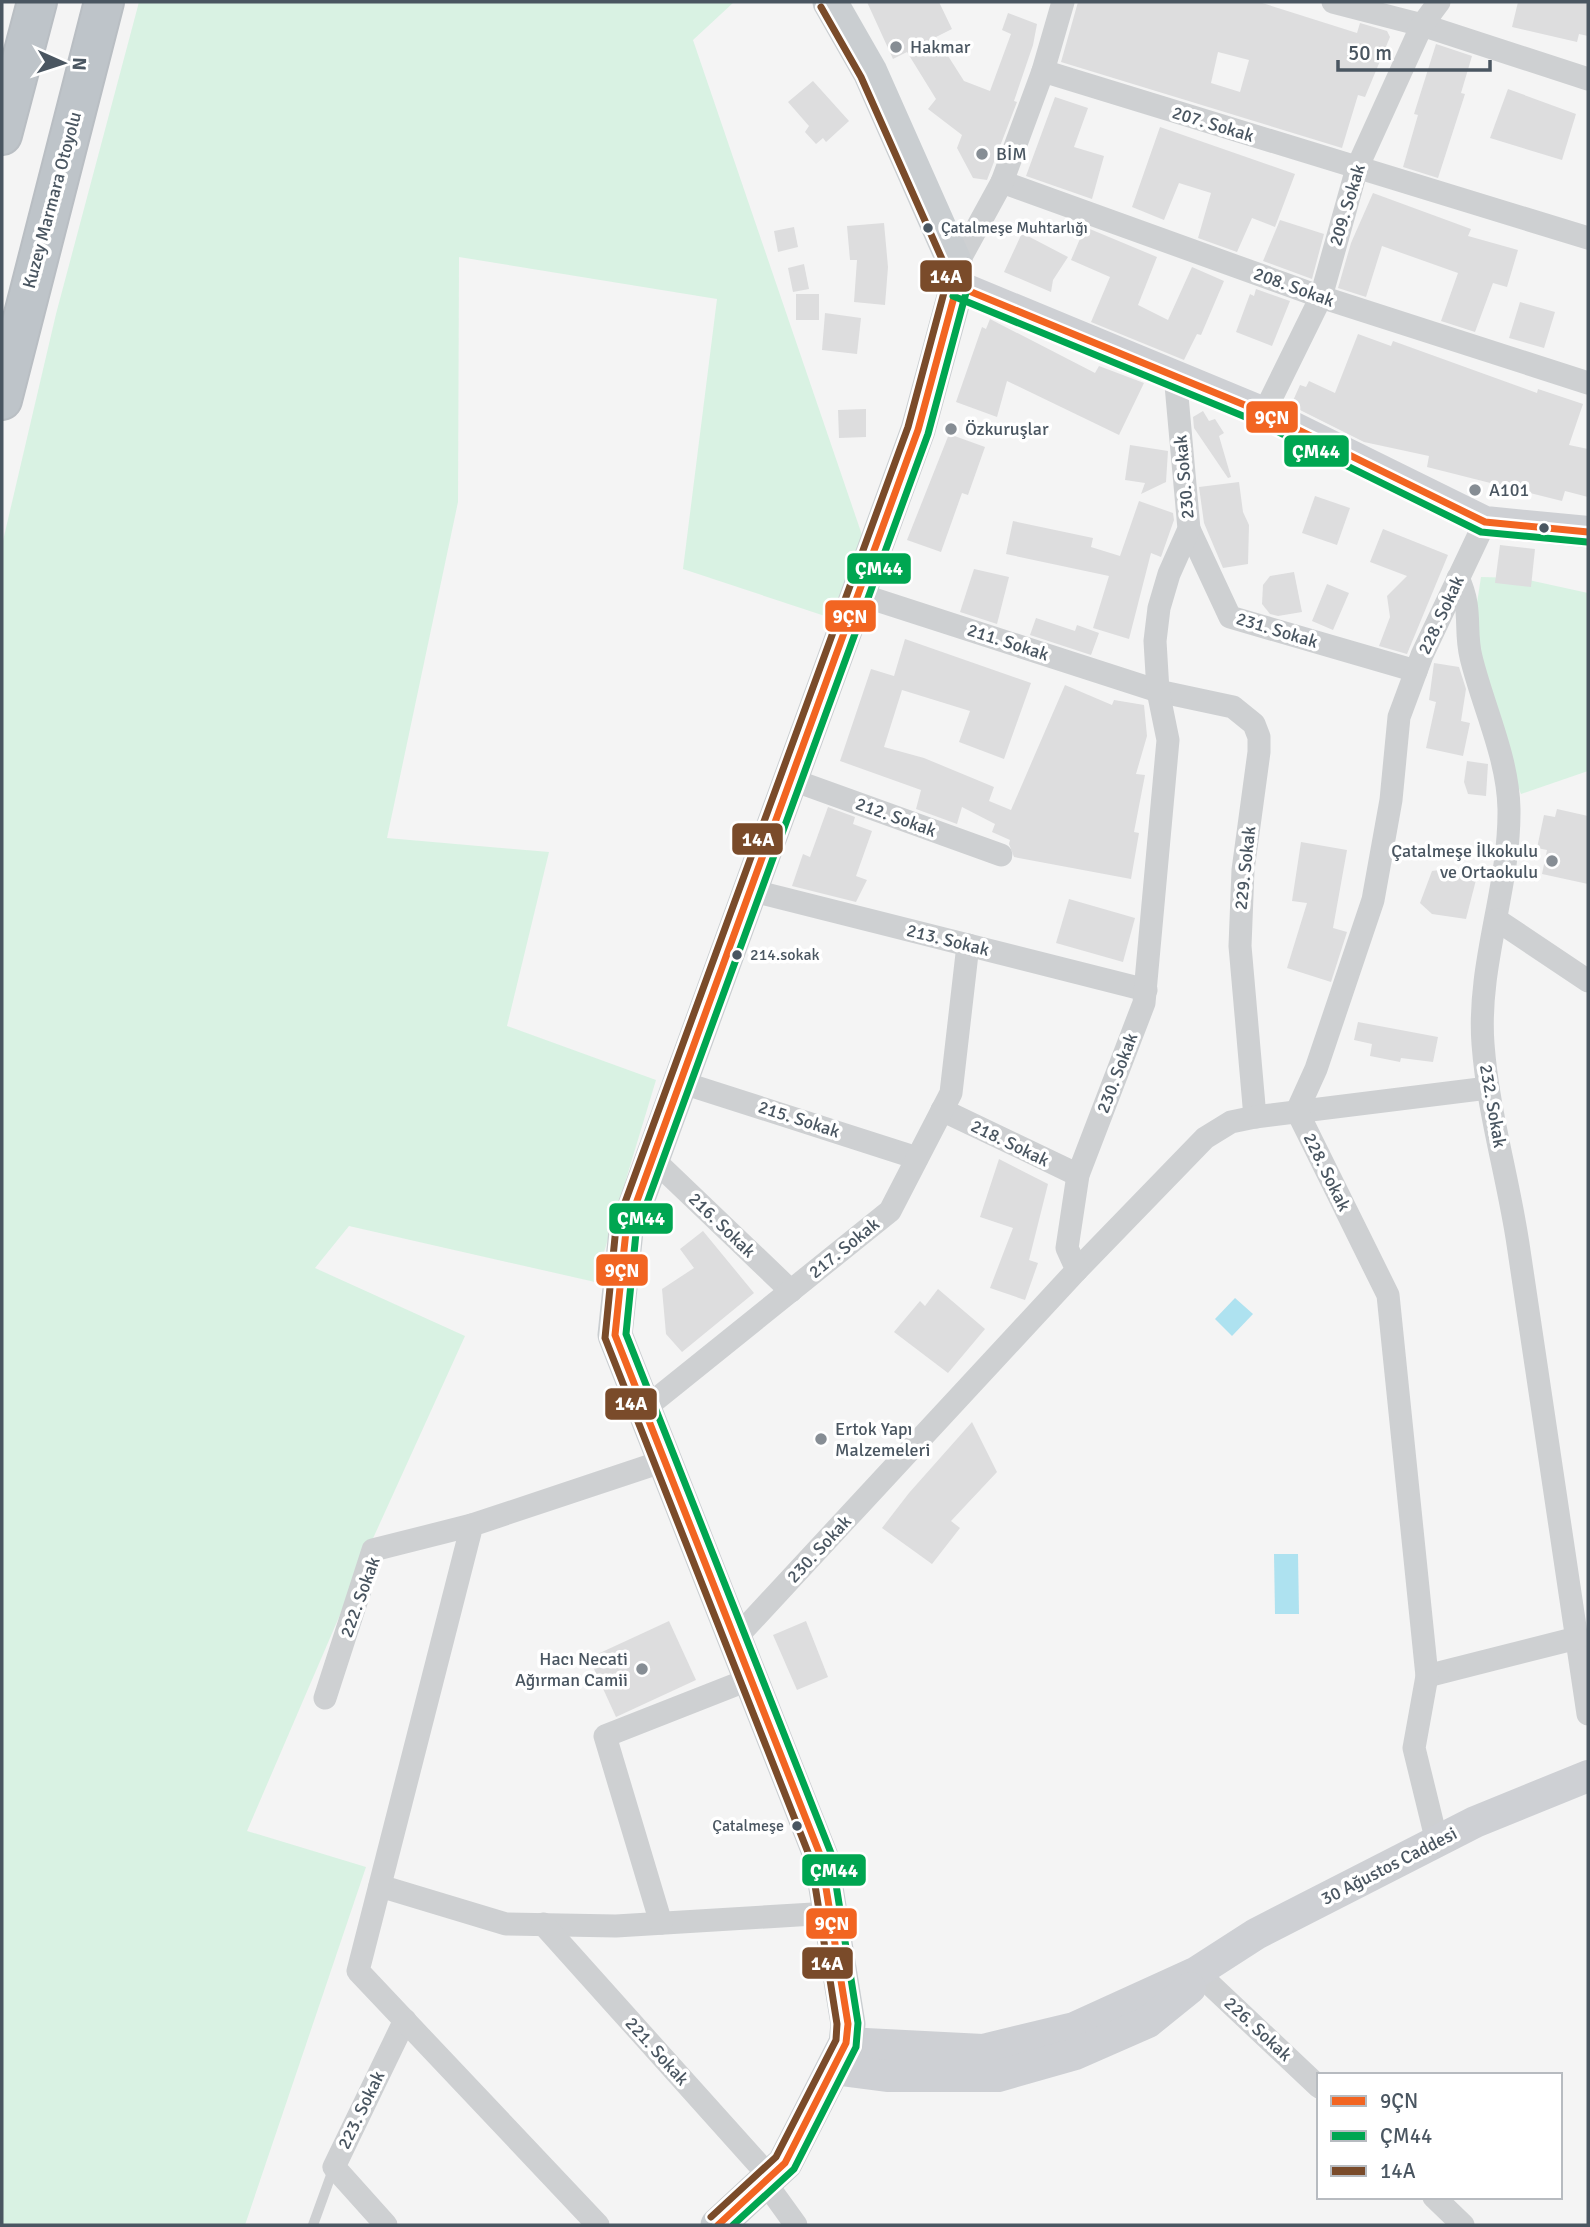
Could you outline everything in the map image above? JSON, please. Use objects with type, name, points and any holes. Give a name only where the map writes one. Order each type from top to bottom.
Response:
[{"type":"highway","points":[[2,135],[37,2]]},
{"type":"highway","name":"Kuzey Marmara Otoyolu","points":[[2,400],[104,2]]},
{"type":"main road","points":[[718,2225],[785,2164],[839,2056],[848,2024],[821,1857],[615,1335],[626,1231],[918,430],[957,276],[870,72],[830,2]]},
{"type":"main road","points":[[957,276],[1264,413],[1485,522],[1588,532]]},
{"type":"main road","name":"30 Ağustos Caddesi","points":[[839,2056],[983,2050],[1074,2028],[1197,1972],[1256,1934],[1475,1822],[1588,1776]]},
{"type":"street","points":[[957,276],[1002,181],[1043,71],[1063,2]]},
{"type":"street","points":[[1332,2],[1422,25],[1588,79]]},
{"type":"street","name":"209. Sokak","points":[[1264,413],[1321,297],[1357,168],[1422,25],[1439,2]]},
{"type":"street","name":"207. Sokak","points":[[1043,71],[1588,238]]},
{"type":"street","name":"208. Sokak","points":[[1002,181],[1321,297],[1588,383]]},
{"type":"street","name":"230. Sokak","points":[[734,1640],[1077,1270],[1067,1248],[1078,1175],[1144,1003],[1146,990],[1168,740],[1158,691],[1155,641],[1159,608],[1169,574],[1189,529],[1175,374]]},
{"type":"street","name":"228. Sokak","points":[[1437,1842],[1414,1748],[1427,1676],[1388,1295],[1297,1111],[1317,1069],[1373,900],[1391,800],[1399,717],[1416,671],[1485,522]]},
{"type":"street","name":"231. Sokak","points":[[1189,529],[1230,617],[1416,671]]},
{"type":"street","name":"232. Sokak","points":[[1458,578],[1469,610],[1470,653],[1508,794],[1508,829],[1497,920],[1483,987],[1483,1042],[1488,1088],[1518,1241],[1588,1714]]},
{"type":"street","name":"211. Sokak","points":[[858,594],[1158,691]]},
{"type":"street","name":"229. Sokak","points":[[1158,691],[1233,707],[1246,714],[1259,737],[1243,870],[1240,946],[1255,1116]]},
{"type":"street","name":"212. Sokak","points":[[790,779],[1001,855]]},
{"type":"street","name":"213. Sokak","points":[[750,890],[1146,990]]},
{"type":"street","points":[[1497,920],[1588,981]]},
{"type":"street","name":"217. Sokak","points":[[644,1409],[890,1211],[951,1093],[968,945]]},
{"type":"street","name":"215. Sokak","points":[[680,1082],[917,1158]]},
{"type":"street","points":[[1077,1270],[1205,1138],[1225,1125],[1255,1116],[1488,1088]]},
{"type":"street","name":"218. Sokak","points":[[942,1110],[1078,1175]]},
{"type":"street","name":"216. Sokak","points":[[653,1158],[791,1291]]},
{"type":"street","points":[[598,2225],[358,1971],[472,1525],[664,1461]]},
{"type":"street","name":"222. Sokak","points":[[325,1698],[373,1550],[472,1525]]},
{"type":"street","points":[[1427,1676],[1577,1638]]},
{"type":"street","points":[[661,1923],[605,1736],[750,1679]]},
{"type":"street","points":[[380,1886],[506,1924],[661,1923],[830,1913]]},
{"type":"street","name":"221. Sokak","points":[[543,1924],[768,2180],[796,2225]]},
{"type":"street","name":"226. Sokak","points":[[1197,1972],[1317,2085]]},
{"type":"street","name":"223. Sokak","points":[[386,2225],[334,2167],[405,2020]]},
{"type":"street","points":[[1436,2199],[1463,2225]]},
{"type":"lane","points":[[313,2225],[334,2167]]},
{"type":"green space","points":[[139,2],[734,2],[693,40],[862,535],[831,618],[683,569],[717,299],[459,257],[458,502],[387,838],[549,852],[507,1026],[656,1080],[595,1282],[349,1226],[315,1268],[465,1336],[370,1545],[247,1831],[366,1867],[245,2225],[2,2225],[2,545],[56,314]]},
{"type":"green space","points":[[1481,577],[1520,578],[1588,593],[1588,771],[1521,794],[1469,655]]},
{"type":"water","points":[[1235,1298],[1253,1314],[1232,1336],[1215,1319]]},
{"type":"water","points":[[1274,1554],[1298,1554],[1299,1614],[1275,1614]]},
{"type":"building","points":[[867,2],[939,2],[952,29],[936,37],[964,81],[990,91],[1011,34],[1002,30],[1008,13],[1037,24],[1033,45],[1014,101],[1017,102],[987,180],[973,178],[957,148],[962,135],[928,109],[936,99],[907,52],[893,59]]},
{"type":"building","points":[[1078,2],[1259,2],[1357,33],[1360,23],[1387,31],[1390,37],[1365,97],[1358,95],[1342,148],[1061,62]],"holes":[[[1218,52],[1249,60],[1240,92],[1211,83]]]},
{"type":"building","points":[[1518,2],[1588,2],[1588,36],[1579,34],[1577,42],[1512,27]]},
{"type":"building","points":[[1436,44],[1472,56],[1461,93],[1465,94],[1438,178],[1403,167],[1418,115],[1414,114]]},
{"type":"building","points":[[813,81],[849,121],[826,142],[823,138],[816,144],[805,132],[809,126],[788,102]]},
{"type":"building","points":[[1508,89],[1576,114],[1562,160],[1490,138]]},
{"type":"building","points":[[1055,97],[1088,108],[1074,147],[1104,156],[1092,199],[1026,176]]},
{"type":"building","points":[[1160,127],[1295,174],[1275,227],[1252,218],[1237,252],[1198,238],[1211,193],[1179,183],[1164,220],[1132,207]]},
{"type":"building","points":[[1373,193],[1471,229],[1468,236],[1518,250],[1507,287],[1493,283],[1475,332],[1441,321],[1458,273],[1382,246],[1366,297],[1338,288],[1351,243]]},
{"type":"building","points":[[1280,220],[1324,234],[1312,279],[1263,261]]},
{"type":"building","points":[[884,223],[888,267],[885,305],[854,302],[857,260],[850,260],[847,226]]},
{"type":"building","points":[[794,227],[798,247],[778,252],[774,231]]},
{"type":"building","points":[[1085,227],[1157,257],[1138,305],[1168,320],[1192,267],[1224,281],[1201,335],[1197,334],[1184,360],[1091,322],[1110,277],[1071,260]]},
{"type":"building","points":[[1022,233],[1068,257],[1053,280],[1051,292],[1004,272]]},
{"type":"building","points":[[804,264],[809,289],[793,292],[788,268]]},
{"type":"building","points":[[1256,289],[1290,301],[1272,346],[1236,332],[1250,294],[1254,296]]},
{"type":"building","points":[[796,294],[819,294],[819,320],[796,320]]},
{"type":"building","points":[[1520,302],[1555,312],[1544,348],[1509,338]]},
{"type":"building","points":[[825,313],[861,318],[857,354],[822,350]]},
{"type":"building","points":[[990,319],[1095,373],[1099,366],[1144,383],[1119,435],[1007,381],[997,417],[956,402],[982,327],[986,329]]},
{"type":"building","points":[[1358,334],[1391,346],[1393,341],[1537,393],[1538,389],[1583,404],[1569,445],[1588,449],[1588,497],[1565,491],[1562,501],[1427,467],[1429,456],[1364,442],[1298,409],[1300,406],[1292,403],[1300,385],[1306,387],[1309,381],[1335,393]]},
{"type":"building","points":[[866,409],[866,437],[839,438],[838,410]]},
{"type":"building","points":[[1203,411],[1209,421],[1215,419],[1224,433],[1219,436],[1231,477],[1228,478],[1194,428],[1193,417]]},
{"type":"building","points":[[949,434],[985,447],[968,495],[962,493],[941,552],[907,540]]},
{"type":"building","points":[[1130,445],[1168,451],[1166,482],[1141,494],[1145,483],[1125,480]]},
{"type":"building","points":[[1239,482],[1243,512],[1249,525],[1248,564],[1223,568],[1204,523],[1199,487]]},
{"type":"building","points":[[1315,496],[1350,508],[1337,545],[1302,533]]},
{"type":"building","points":[[1139,501],[1173,513],[1174,520],[1161,557],[1151,553],[1129,639],[1093,628],[1109,576],[1006,554],[1013,521],[1093,538],[1091,547],[1120,556]]},
{"type":"building","points":[[1383,529],[1448,555],[1407,654],[1379,646],[1390,617],[1387,596],[1407,576],[1370,562]]},
{"type":"building","points":[[1500,545],[1535,549],[1531,587],[1495,583]]},
{"type":"building","points":[[974,569],[1009,577],[997,624],[960,612]]},
{"type":"building","points":[[1294,572],[1302,612],[1278,616],[1270,614],[1262,604],[1263,585],[1270,576]]},
{"type":"building","points":[[1327,584],[1349,593],[1333,630],[1312,621]]},
{"type":"building","points":[[1036,618],[1075,631],[1077,625],[1099,633],[1091,655],[1030,635]]},
{"type":"building","points":[[905,639],[1031,683],[1004,759],[959,742],[970,711],[902,690],[884,747],[924,758],[994,787],[989,801],[1011,810],[1065,685],[1112,705],[1114,700],[1144,705],[1147,736],[1136,774],[1145,775],[1134,832],[1139,833],[1131,879],[1014,857],[1010,840],[992,832],[995,824],[962,807],[957,824],[916,809],[921,790],[840,761],[871,669],[894,676]]},
{"type":"building","points":[[1434,663],[1459,667],[1466,689],[1461,721],[1470,723],[1463,756],[1426,748],[1436,702],[1429,700]]},
{"type":"building","points":[[1467,761],[1488,764],[1486,796],[1468,794],[1464,782]]},
{"type":"building","points":[[828,807],[855,817],[853,824],[872,831],[856,876],[867,880],[856,902],[792,886],[803,854],[810,857]]},
{"type":"building","points":[[1557,809],[1588,816],[1588,884],[1542,874],[1547,850],[1537,848],[1544,815],[1555,817]]},
{"type":"building","points":[[1301,842],[1347,850],[1333,928],[1347,932],[1331,982],[1287,968],[1307,903],[1292,901]]},
{"type":"building","points":[[1445,869],[1477,876],[1466,919],[1432,914],[1420,903],[1432,871]]},
{"type":"building","points":[[1069,899],[1135,918],[1123,962],[1056,943]]},
{"type":"building","points":[[1358,1022],[1438,1037],[1433,1062],[1401,1058],[1400,1062],[1370,1056],[1372,1044],[1354,1040]]},
{"type":"building","points":[[999,1159],[1048,1184],[1029,1260],[1038,1263],[1025,1300],[990,1288],[1013,1228],[980,1217]]},
{"type":"building","points":[[703,1231],[754,1293],[682,1352],[666,1334],[662,1289],[694,1268],[680,1249]]},
{"type":"building","points":[[938,1289],[985,1329],[948,1373],[894,1332],[920,1301],[925,1306]]},
{"type":"building","points":[[972,1422],[997,1472],[951,1521],[960,1528],[932,1564],[882,1528]]},
{"type":"building","name":"Hacı Necati Ağırman Camii","points":[[669,1621],[696,1680],[616,1717],[589,1658]]},
{"type":"building","points":[[806,1621],[828,1677],[797,1690],[773,1635]]},
{"type":"transit line","name":"14A","points":[[711,2217],[776,2157],[836,2040],[837,2024],[811,1860],[605,1338],[616,1227],[908,427],[946,285],[946,268],[861,77],[821,7]]},
{"type":"transit line","name":"9ÇN","points":[[957,286],[1264,413],[1485,522],[1588,532]]},
{"type":"transit line","name":"9ÇN","points":[[718,2225],[785,2163],[846,2043],[848,2024],[821,1857],[615,1335],[626,1231],[918,430],[957,286]]},
{"type":"transit line","name":"ÇM44","points":[[733,2225],[794,2169],[856,2047],[858,2023],[831,1853],[626,1334],[636,1233],[928,434],[967,289]]},
{"type":"transit line","name":"ÇM44","points":[[953,296],[1260,423],[1481,532],[1587,542]]},
{"type":"place","name":"Hakmar","points":[[896,47]]},
{"type":"place","name":"BİM","points":[[982,154]]},
{"type":"place","name":"Çatalmeşe Muhtarlığı","points":[[928,228]]},
{"type":"place","name":"Özkuruşlar","points":[[951,429]]},
{"type":"place","name":"A101","points":[[1475,490]]},
{"type":"place","name":"Çatalmeşe İlkokulu ve Ortaokulu","points":[[1552,861]]},
{"type":"place","name":"214.sokak","points":[[737,955]]},
{"type":"place","name":"Ertok Yapı Malzemeleri","points":[[821,1439]]},
{"type":"place","name":"Hacı Necati Ağırman Camii","points":[[642,1669]]},
{"type":"place","name":"Çatalmeşe","points":[[797,1826]]}]
